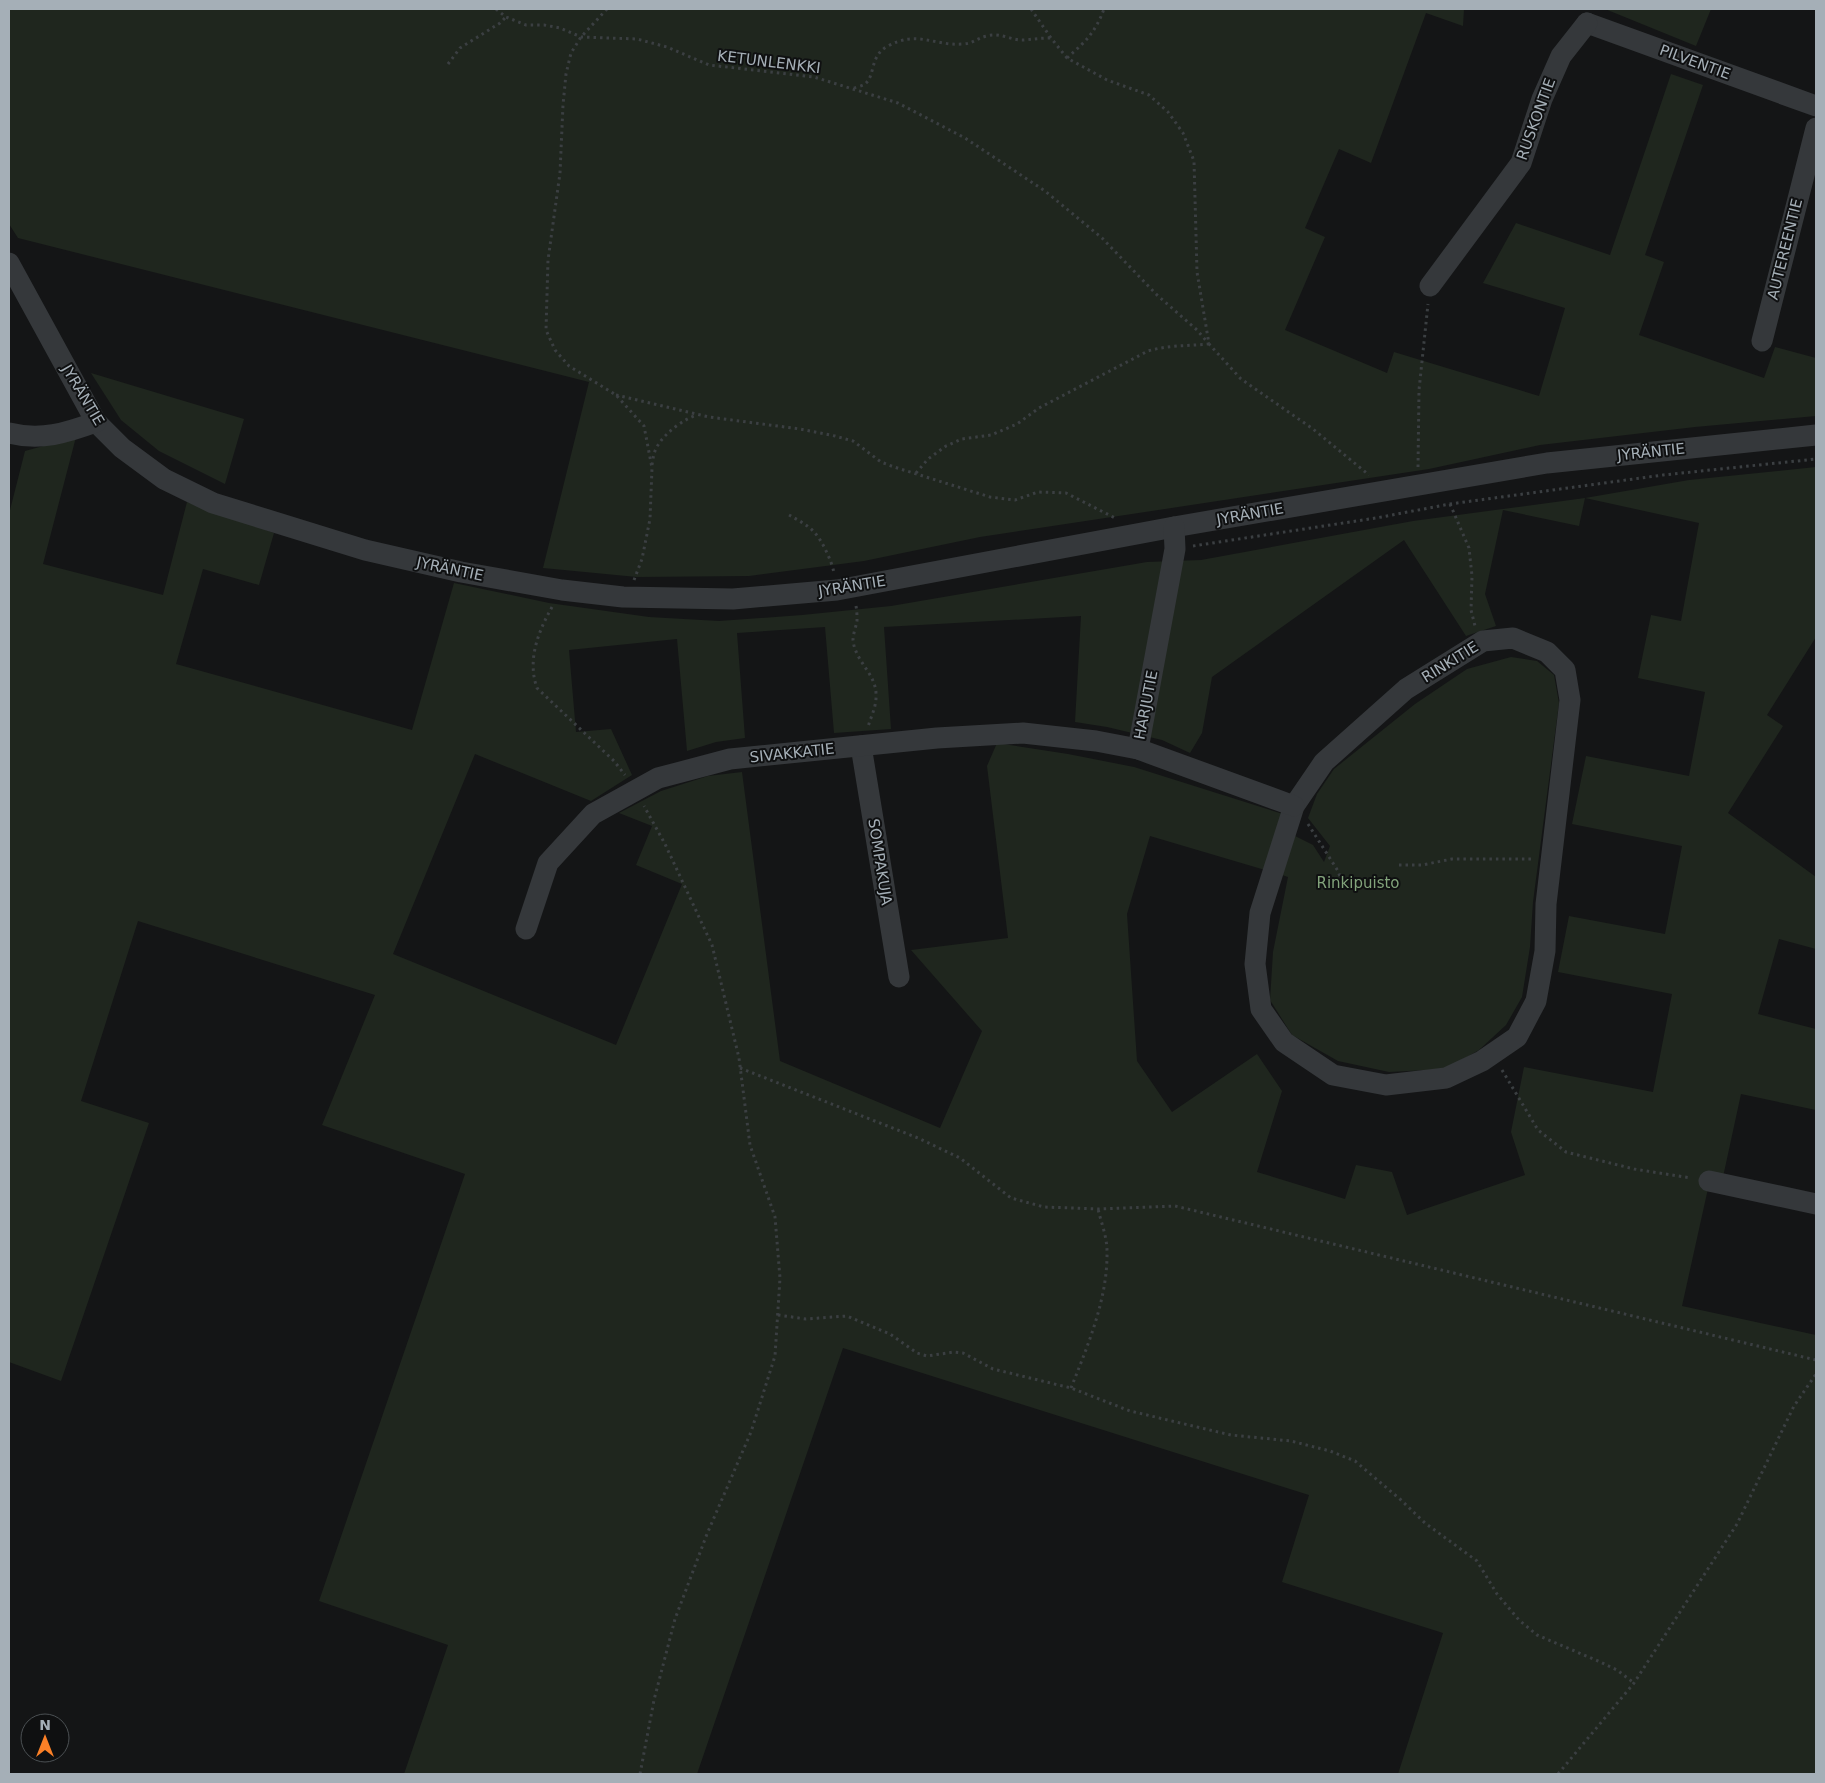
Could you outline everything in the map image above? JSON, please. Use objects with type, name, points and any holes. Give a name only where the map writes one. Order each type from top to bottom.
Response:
[{"type":"street","name":"PILVENTIE","points":[[1587,16],[1816,106]]},
{"type":"street","name":"RUSKONTIE","points":[[1430,286],[1522,163],[1542,98],[1561,56],[1587,16]]},
{"type":"street","name":"AUTEREENTIE","points":[[1762,341],[1816,128]]},
{"type":"street","name":"JYRÄNTIE","points":[[9,263],[96,422],[122,448],[164,479],[213,503],[365,550],[461,572],[562,590],[623,597],[733,599],[846,588],[1174,527],[1547,463],[1816,435]]},
{"type":"street","points":[[9,433],[25,438],[62,434],[96,422]]},
{"type":"street","name":"HARJUTIE","points":[[1174,527],[1175,549],[1138,748],[1294,808]]},
{"type":"street","name":"RINKITIE","points":[[1514,638],[1547,652],[1565,670],[1570,700],[1546,904],[1545,951],[1536,1001],[1518,1037],[1482,1061],[1446,1078],[1386,1085],[1333,1075],[1284,1042],[1261,1009],[1254,964],[1260,913],[1294,808],[1324,762],[1399,696],[1432,673],[1483,642],[1514,638]]},
{"type":"street","name":"SIVAKKATIE","points":[[526,929],[548,863],[593,814],[658,778],[730,759],[937,738],[1023,733],[1096,741],[1138,748]]},
{"type":"street","name":"SOMPAKUJA","points":[[865,746],[899,978]]},
{"type":"street","points":[[1709,1182],[1816,1204]]},
{"type":"path","name":"KETUNLENKKI","points":[[496,9],[506,17],[526,25],[544,25],[560,28],[581,37],[637,39],[666,47],[709,65],[814,77],[854,88],[898,104],[965,138],[1045,190],[1102,238],[1156,295],[1197,330],[1241,379],[1313,429],[1372,477],[1391,489]]},
{"type":"path","points":[[607,9],[581,37],[572,53],[566,74],[562,105],[560,173],[548,260],[546,330],[555,350],[569,366],[616,395],[644,426],[652,468]]},
{"type":"path","points":[[916,473],[928,459],[946,446],[962,439],[991,435],[1017,424],[1039,408],[1148,351],[1162,347],[1209,344],[1197,272],[1194,161],[1183,133],[1168,112],[1149,95],[1107,80],[1067,58],[1031,9]]},
{"type":"path","points":[[1067,58],[1089,38],[1098,24],[1104,9]]},
{"type":"path","points":[[448,64],[460,48],[500,23],[506,17]]},
{"type":"path","points":[[854,88],[865,84],[870,75],[872,64],[878,54],[886,47],[899,41],[913,38],[960,45],[972,43],[986,36],[998,35],[1024,40],[1051,38]]},
{"type":"path","points":[[1420,484],[1418,463],[1419,390],[1430,286]]},
{"type":"path","points":[[616,395],[698,414],[835,436],[853,441],[881,462],[990,497],[1015,500],[1038,492],[1066,493],[1143,534]]},
{"type":"path","points":[[623,597],[631,588],[642,559],[650,519],[652,468],[658,443],[688,418],[698,414]]},
{"type":"path","points":[[1175,549],[1376,518],[1450,504],[1662,475],[1816,459]]},
{"type":"path","points":[[1450,504],[1469,548],[1472,576],[1471,610],[1477,632],[1483,642]]},
{"type":"path","points":[[789,515],[803,523],[816,534],[846,588],[857,620],[853,640],[857,654],[864,668],[871,676],[876,692],[875,708],[869,724],[865,746]]},
{"type":"path","points":[[562,590],[545,620],[536,644],[533,675],[537,688],[614,761],[636,791],[665,844],[712,945],[739,1058],[750,1145],[775,1217],[780,1278],[775,1356],[751,1432],[707,1534],[674,1619],[654,1700],[640,1774]]},
{"type":"path","points":[[1294,808],[1318,837],[1338,871],[1343,885]]},
{"type":"path","points":[[1399,866],[1422,865],[1452,859],[1552,859]]},
{"type":"path","points":[[1493,1054],[1513,1091],[1538,1130],[1566,1152],[1634,1169],[1709,1182]]},
{"type":"path","points":[[740,1068],[918,1138],[960,1158],[1011,1198],[1044,1207],[1098,1209],[1175,1206],[1816,1360]]},
{"type":"path","points":[[1071,1388],[1088,1345],[1104,1289],[1107,1250],[1098,1209]]},
{"type":"path","points":[[778,1315],[806,1319],[847,1316],[890,1334],[917,1353],[927,1356],[954,1352],[963,1353],[993,1369],[1071,1388],[1130,1411],[1231,1435],[1291,1442],[1330,1451],[1355,1462],[1401,1500],[1425,1523],[1477,1561],[1497,1594],[1519,1620],[1537,1635],[1598,1660],[1617,1670],[1634,1683]]},
{"type":"path","points":[[1558,1774],[1634,1683],[1737,1524],[1794,1406],[1816,1374]]},
{"type":"green space","points":[[9,9],[1464,9],[1463,26],[1426,13],[1371,163],[1339,149],[1305,228],[1325,237],[1285,330],[1387,373],[1394,352],[1539,396],[1565,308],[1483,283],[1516,223],[1610,255],[1671,74],[1703,85],[1645,255],[1664,262],[1639,335],[1764,378],[1775,347],[1816,358],[1816,416],[1695,427],[1540,445],[1429,469],[980,537],[864,561],[749,576],[637,577],[543,568],[589,382],[18,238],[9,224]]},
{"type":"green space","points":[[1605,9],[1711,9],[1696,46]]},
{"type":"green space","points":[[91,373],[244,419],[225,484],[159,451],[121,420]]},
{"type":"green space","points":[[76,437],[43,564],[163,595],[187,502],[274,533],[259,585],[203,569],[176,664],[412,730],[454,583],[549,603],[649,617],[719,621],[802,615],[891,606],[1147,562],[1201,560],[1413,521],[1585,498],[1689,480],[1816,467],[1816,637],[1767,715],[1783,726],[1728,813],[1816,877],[1816,949],[1779,939],[1758,1014],[1816,1029],[1816,1110],[1741,1094],[1723,1177],[1711,1175],[1682,1306],[1816,1335],[1816,1774],[1398,1774],[1443,1633],[1282,1582],[1309,1495],[843,1348],[697,1774],[404,1774],[448,1645],[319,1601],[465,1174],[322,1125],[375,995],[138,921],[81,1101],[149,1123],[61,1381],[9,1362],[9,514],[25,451]],"holes":[[[1585,498],[1699,523],[1681,621],[1651,615],[1638,678],[1705,692],[1689,776],[1586,756],[1572,824],[1682,846],[1665,934],[1569,916],[1558,972],[1672,994],[1653,1092],[1524,1067],[1511,1132],[1525,1175],[1407,1215],[1392,1172],[1356,1165],[1345,1199],[1257,1172],[1282,1091],[1257,1054],[1172,1112],[1137,1061],[1127,914],[1150,836],[1265,870],[1283,814],[1134,767],[997,743],[987,766],[1008,938],[911,950],[982,1031],[940,1128],[780,1061],[742,772],[708,776],[661,791],[619,813],[652,826],[636,865],[682,884],[616,1045],[393,954],[475,754],[591,801],[632,775],[611,729],[576,732],[569,650],[677,639],[687,751],[716,742],[745,738],[737,633],[825,627],[834,733],[891,729],[884,627],[1081,616],[1075,722],[1107,727],[1162,740],[1190,753],[1202,733],[1212,677],[1404,540],[1466,636],[1496,626],[1485,594],[1503,510],[1579,526]]]},
{"type":"green space","name":"Rinkipuisto","points":[[1511,657],[1537,661],[1554,675],[1559,703],[1533,902],[1530,947],[1522,997],[1506,1025],[1479,1050],[1446,1069],[1389,1072],[1338,1061],[1292,1035],[1270,1000],[1273,952],[1288,877],[1282,875],[1295,836],[1313,845],[1324,862],[1330,846],[1308,818],[1317,794],[1334,769],[1415,704],[1467,669]]}]
